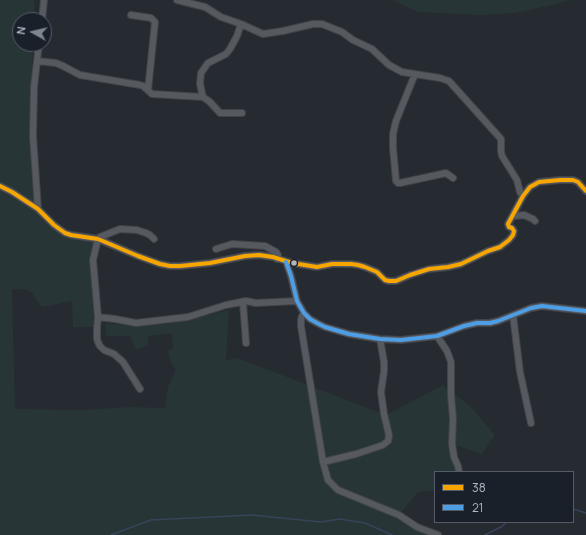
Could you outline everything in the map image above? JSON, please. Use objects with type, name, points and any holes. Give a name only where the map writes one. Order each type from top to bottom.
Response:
[{"type":"street","points":[[43,12],[44,0]]},
{"type":"street","points":[[177,0],[205,7],[221,17],[263,34],[313,24],[322,24],[342,32],[353,40],[372,49],[389,66],[402,72],[440,78],[449,82],[502,139],[502,156],[517,180],[520,192],[523,196]]},
{"type":"street","points":[[131,15],[151,18],[155,22],[148,90]]},
{"type":"street","points":[[203,97],[200,84],[201,73],[208,63],[226,54],[237,36],[241,24]]},
{"type":"street","points":[[38,52],[34,86],[34,136],[38,209]]},
{"type":"street","points":[[37,61],[56,63],[80,76],[140,85],[152,94],[203,97],[220,113],[242,113]]},
{"type":"street","points":[[415,74],[396,121],[393,148],[396,181],[400,183],[446,173],[453,178]]},
{"type":"street","points":[[0,186],[38,209],[54,225],[65,233],[98,239],[160,264],[170,266],[210,263],[245,256],[266,256],[286,262],[318,267],[332,264],[358,265],[377,272],[385,280],[389,281],[396,281],[429,269],[461,264],[500,247],[513,235],[514,231],[508,224],[523,196],[530,187],[539,182],[573,180],[578,182],[586,191]]},
{"type":"street","points":[[509,221],[514,216],[524,215],[535,221]]},
{"type":"street","points":[[140,390],[123,362],[114,354],[104,350],[98,342],[98,317],[94,260],[98,239],[120,229],[146,233],[154,239]]},
{"type":"street","points":[[216,250],[232,244],[265,246],[276,252],[278,259]]},
{"type":"street","points":[[286,262],[297,302],[304,313],[310,319],[325,327],[349,334],[380,339],[401,340],[437,336],[464,326],[477,323],[494,322],[531,308],[542,306],[586,311]]},
{"type":"street","points":[[98,317],[136,323],[188,317],[226,305],[244,302],[297,302]]},
{"type":"street","points":[[244,302],[246,343]]},
{"type":"street","points":[[304,313],[301,320],[301,326],[323,462],[328,480],[338,490],[399,515],[417,527],[438,535]]},
{"type":"street","points":[[513,315],[520,372],[531,423]]},
{"type":"street","points":[[437,336],[447,351],[450,362],[453,419],[452,444],[458,471]]},
{"type":"street","points":[[323,462],[356,454],[383,445],[388,441],[389,435],[381,392],[384,362],[380,339]]},
{"type":"shaded area","points":[[0,0],[34,0],[34,12],[12,12],[12,52],[33,52],[30,135],[34,201],[36,211],[64,236],[79,240],[91,240],[95,242],[96,327],[73,327],[72,301],[44,307],[40,305],[31,292],[25,289],[12,289],[15,409],[83,410],[128,407],[165,408],[168,387],[176,370],[171,363],[168,351],[173,349],[172,333],[148,336],[148,345],[136,350],[130,336],[106,336],[105,323],[131,326],[169,324],[229,310],[226,360],[238,358],[386,415],[443,385],[471,407],[495,435],[482,454],[452,444],[459,471],[434,471],[434,490],[418,492],[399,515],[435,535],[0,535]]},
{"type":"shaded area","points":[[392,0],[570,0],[515,13],[481,15],[418,12]]},
{"type":"waterway","points":[[574,509],[586,513]]},
{"type":"waterway","points":[[111,535],[151,520],[252,515],[321,522],[339,519],[365,523],[392,535]]},
{"type":"waterway","points":[[485,535],[506,523]]},
{"type":"transit line","name":"38","points":[[0,186],[38,209],[54,225],[65,233],[98,239],[160,264],[180,266],[259,255],[317,267],[332,264],[358,265],[377,272],[385,280],[389,281],[396,281],[429,269],[461,264],[500,247],[513,235],[514,231],[508,224],[523,196],[530,187],[539,182],[573,180],[578,182],[586,191]]},
{"type":"transit line","name":"21","points":[[286,262],[297,301],[304,313],[310,319],[325,327],[349,334],[380,339],[401,340],[437,336],[464,326],[498,321],[531,308],[542,306],[586,311]]}]
